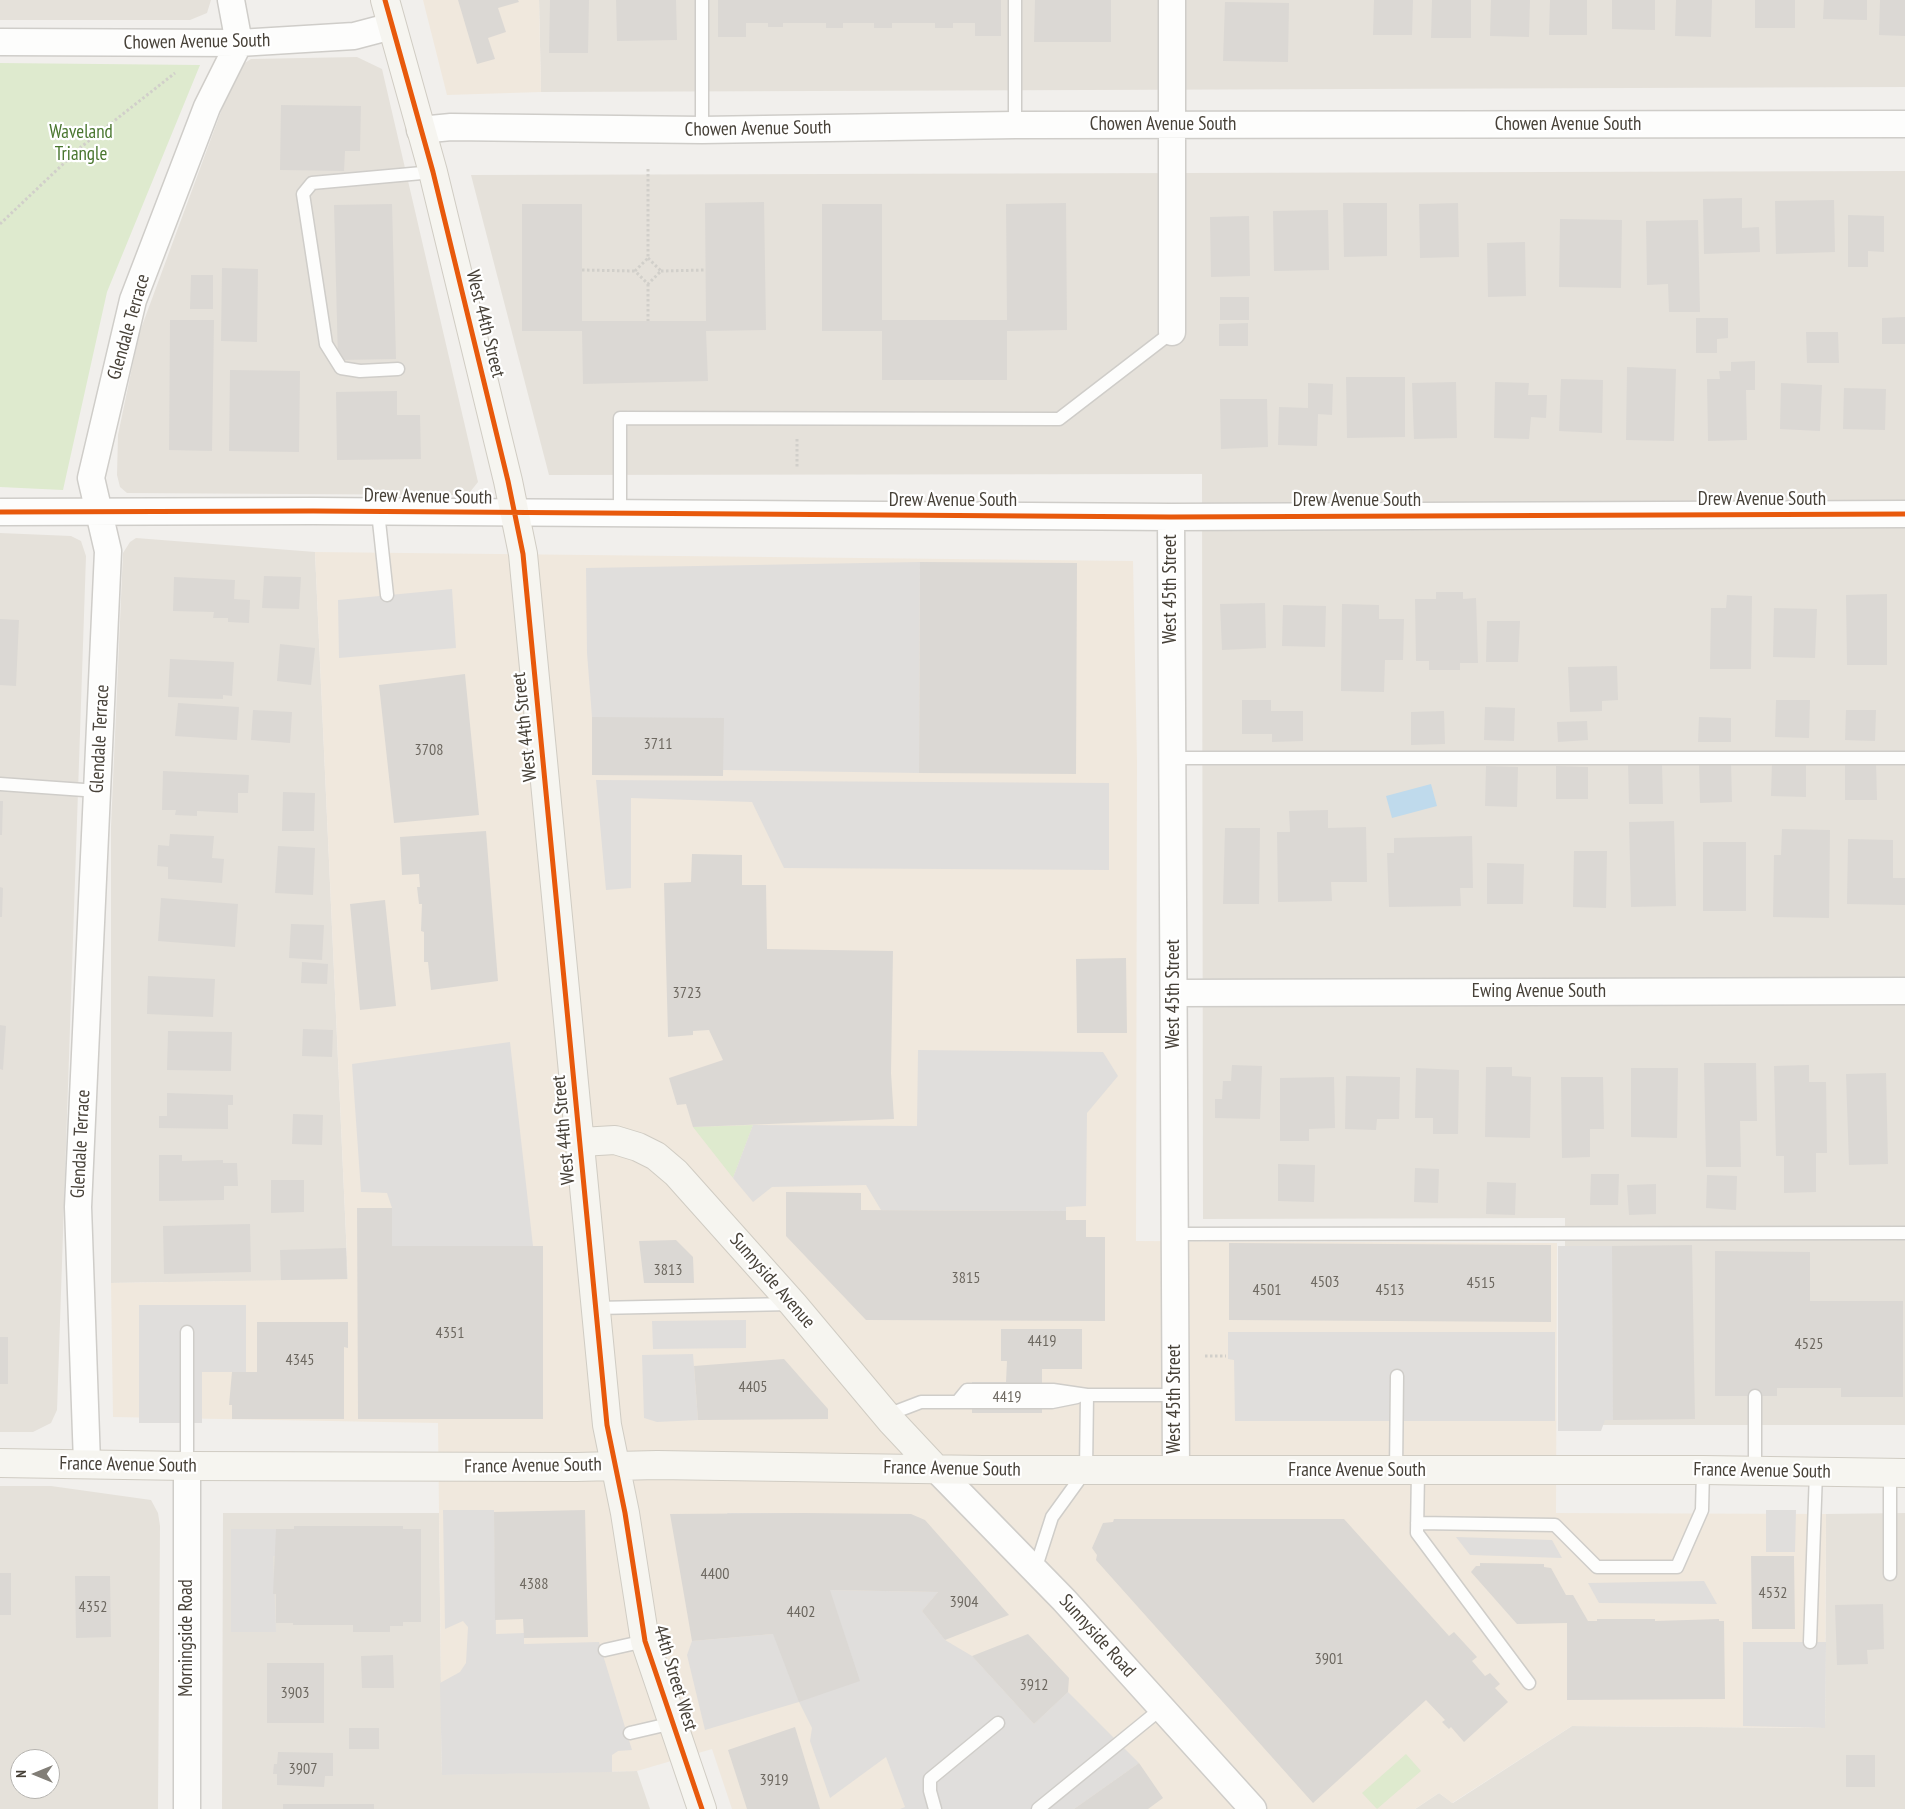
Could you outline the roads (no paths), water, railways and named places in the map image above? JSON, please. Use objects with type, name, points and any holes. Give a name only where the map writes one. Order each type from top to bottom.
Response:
[{"type":"street","points":[[231,0],[239,43]]},
{"type":"street","name":"West 44th Street","points":[[385,0],[433,172],[523,554],[607,1426],[615,1464]]},
{"type":"street","points":[[1172,0],[1172,332]]},
{"type":"street","name":"Chowen Avenue South","points":[[0,42],[239,43],[354,36],[392,26]]},
{"type":"street","name":"Glendale Terrace","points":[[87,1463],[78,1207],[108,551],[91,478],[132,300],[207,107],[239,43]]},
{"type":"street","name":"Chowen Avenue South","points":[[420,130],[451,127],[702,130],[1015,125],[1905,124]]},
{"type":"street","name":"Drew Avenue South","points":[[0,512],[378,512],[1171,517],[1905,514]]},
{"type":"street","name":"West 45th Street","points":[[1171,517],[1176,1470]]},
{"type":"street","name":"Ewing Avenue South","points":[[1174,993],[1905,991]]},
{"type":"street","name":"Sunnyside Avenue","points":[[580,1142],[615,1140],[638,1147],[656,1156],[676,1173],[936,1469]]},
{"type":"street","name":"France Avenue South","points":[[0,1463],[187,1466],[576,1467],[615,1464],[936,1469],[1703,1470],[1898,1473]]},
{"type":"street","name":"44th Street West","points":[[615,1464],[645,1641],[702,1809]]},
{"type":"street","name":"Morningside Road","points":[[187,1466],[187,1809]]},
{"type":"street","name":"Sunnyside Road","points":[[936,1469],[1035,1570],[1253,1809]]},
{"type":"lane","points":[[702,0],[702,130]]},
{"type":"lane","points":[[1015,0],[1015,125]]},
{"type":"lane","points":[[398,369],[360,371],[341,368],[326,344],[303,194],[312,183],[433,172]]},
{"type":"lane","points":[[620,514],[620,418],[1059,419],[1172,332]]},
{"type":"lane","points":[[378,512],[387,595]]},
{"type":"lane","points":[[1172,758],[1905,758]]},
{"type":"lane","points":[[0,784],[98,791]]},
{"type":"lane","points":[[1175,1234],[1905,1233]]},
{"type":"lane","points":[[596,1308],[793,1304]]},
{"type":"lane","points":[[187,1332],[187,1466]]},
{"type":"lane","points":[[1397,1376],[1407,1471],[1417,1523],[1417,1533],[1529,1683]]},
{"type":"lane","points":[[1035,1570],[1052,1517],[1086,1470],[1087,1395]]},
{"type":"lane","points":[[887,1415],[921,1402],[1052,1402],[1087,1395],[1175,1395]]},
{"type":"lane","points":[[1755,1396],[1755,1471]]},
{"type":"lane","points":[[1417,1523],[1555,1525],[1597,1567],[1677,1567],[1702,1510],[1703,1470]]},
{"type":"lane","points":[[1810,1642],[1816,1472]]},
{"type":"lane","points":[[1890,1574],[1898,1473]]},
{"type":"lane","points":[[605,1650],[645,1641]]},
{"type":"lane","points":[[1038,1809],[1162,1708]]},
{"type":"lane","points":[[630,1733],[673,1722]]},
{"type":"lane","points":[[935,1809],[930,1791],[930,1780],[998,1722]]},
{"type":"water","points":[[1431,784],[1437,806],[1392,818],[1386,796]]},
{"type":"park label","name":"Waveland Triangle","points":[[81,144]]}]
